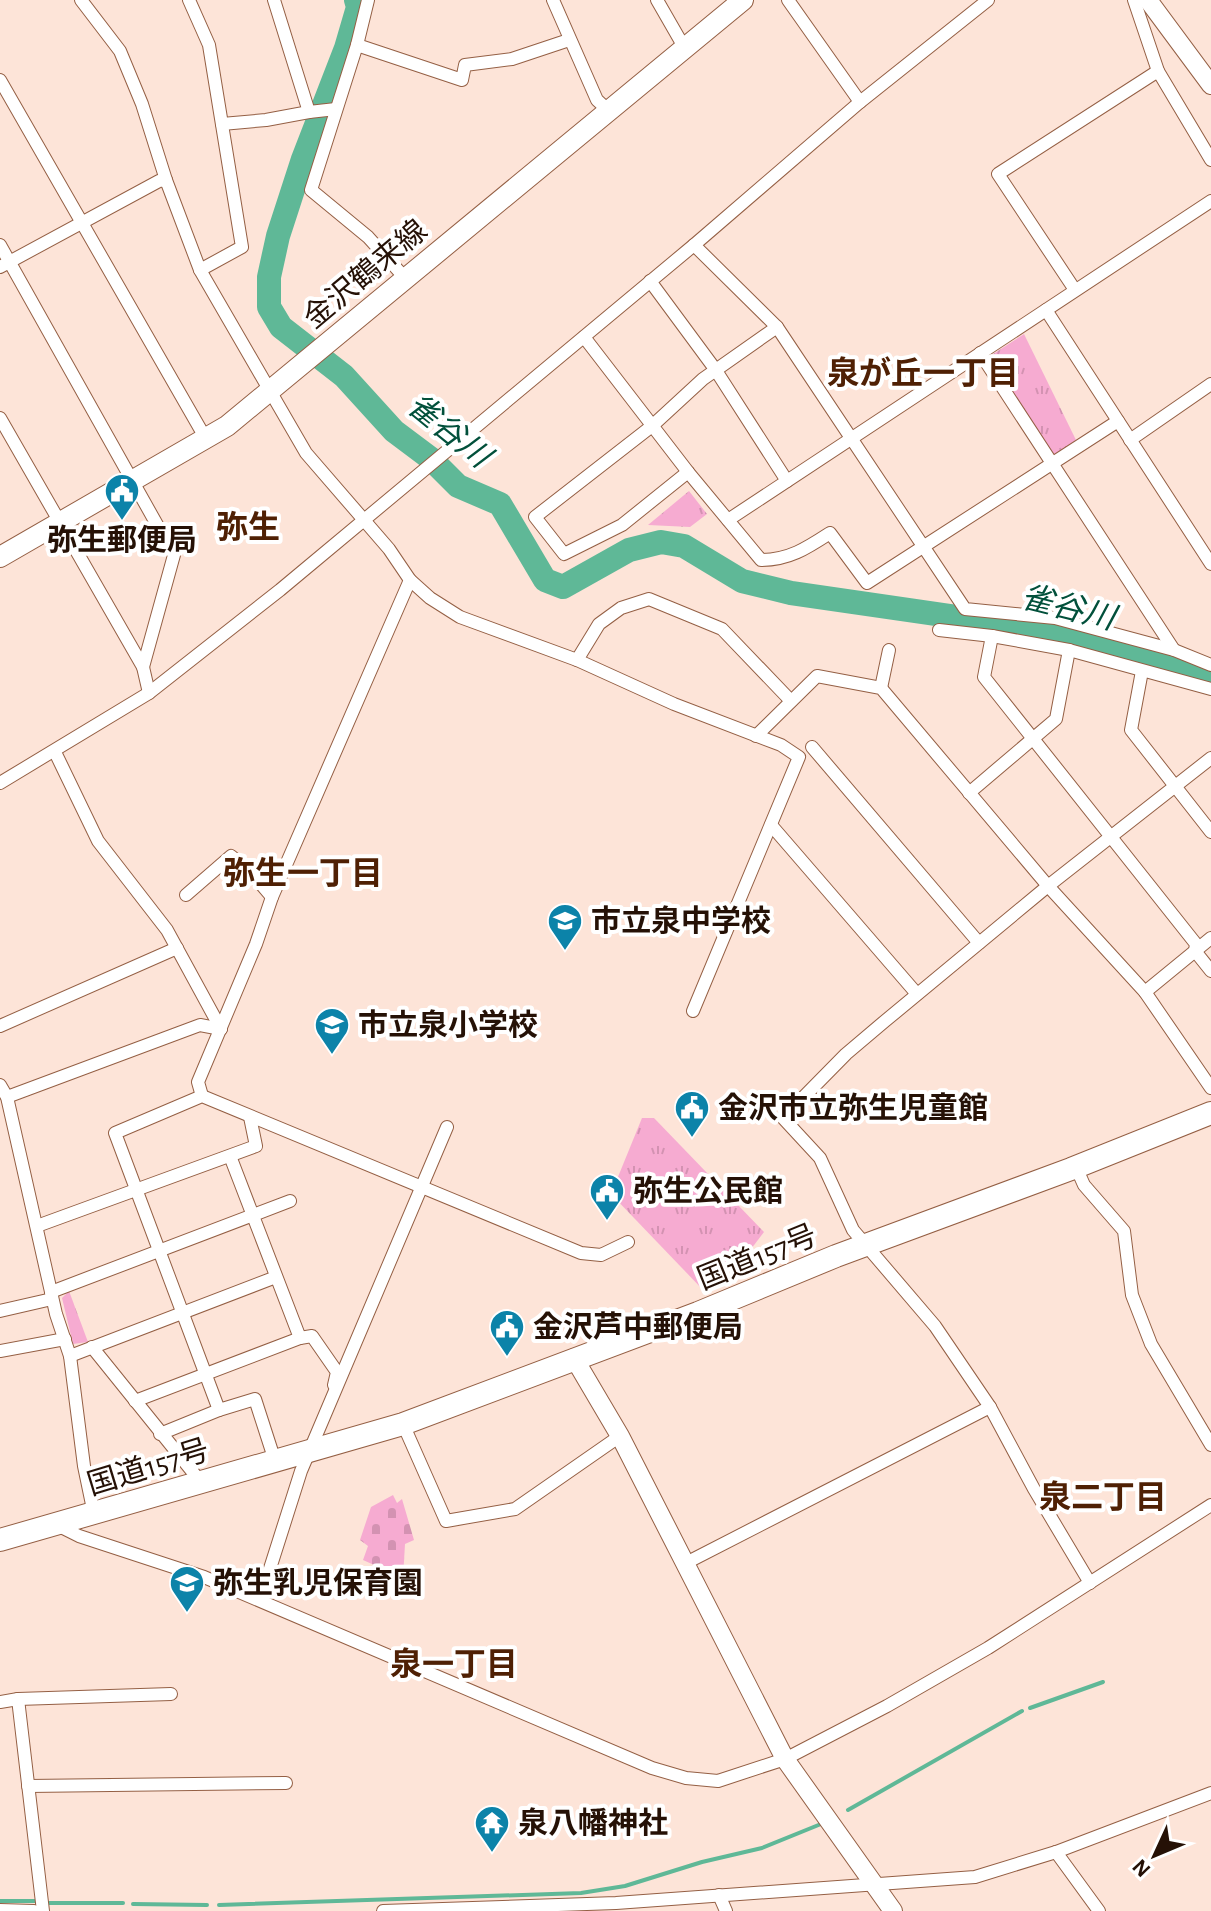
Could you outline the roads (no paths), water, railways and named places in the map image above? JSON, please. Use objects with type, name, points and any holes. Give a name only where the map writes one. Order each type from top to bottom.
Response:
[{"type":"highway","name":"国道157号","points":[[0,1540],[403,1424],[1211,1113]]},
{"type":"main road","name":"金沢鶴来線","points":[[0,557],[227,426],[743,0]]},
{"type":"street","points":[[81,0],[120,51],[142,104],[166,180],[200,270],[306,453],[389,549],[410,580],[430,598],[460,617],[577,660],[674,704],[781,745],[799,757],[693,1011]]},
{"type":"street","points":[[189,0],[209,45],[242,247],[200,270]]},
{"type":"street","points":[[274,0],[311,111]]},
{"type":"street","points":[[368,0],[311,190],[368,237],[406,279]]},
{"type":"street","points":[[553,0],[597,100],[609,111]]},
{"type":"street","points":[[657,0],[684,47]]},
{"type":"street","points":[[788,0],[860,102]]},
{"type":"street","points":[[0,783],[149,693],[364,522],[860,102],[988,0]]},
{"type":"street","points":[[1134,0],[1158,71],[1211,160]]},
{"type":"street","points":[[1148,0],[1211,85]]},
{"type":"street","points":[[357,45],[462,80],[465,65],[512,59],[569,40]]},
{"type":"street","points":[[1075,290],[998,174],[1158,71]]},
{"type":"street","points":[[0,80],[206,439]]},
{"type":"street","points":[[222,124],[333,110]]},
{"type":"street","points":[[5,264],[79,222],[166,180]]},
{"type":"street","points":[[728,520],[1211,201]]},
{"type":"street","points":[[0,245],[5,264],[174,555],[143,667]]},
{"type":"street","points":[[694,245],[777,327],[965,609],[1055,618],[1174,650],[1211,665]]},
{"type":"street","points":[[650,281],[715,369],[787,481]]},
{"type":"street","points":[[1046,310],[1211,564]]},
{"type":"street","points":[[688,472],[622,525],[564,554],[535,517],[652,426],[715,369],[777,327]]},
{"type":"street","points":[[584,337],[688,472],[761,560],[780,560],[800,552],[830,533],[867,583],[1118,421]]},
{"type":"street","points":[[980,353],[1174,650]]},
{"type":"street","points":[[1130,440],[1211,384]]},
{"type":"street","points":[[0,418],[143,667],[149,693]]},
{"type":"street","points":[[202,1096],[198,1082],[272,897],[410,580]]},
{"type":"street","points":[[577,660],[599,624],[621,608],[649,599],[722,629],[791,701]]},
{"type":"street","points":[[939,630],[1069,650],[1211,689]]},
{"type":"street","points":[[992,636],[984,677],[1196,944],[1195,951],[1211,971]]},
{"type":"street","points":[[881,688],[889,650]]},
{"type":"street","points":[[969,793],[1056,719],[1069,650]]},
{"type":"street","points":[[1142,671],[1131,730],[1211,832]]},
{"type":"street","points":[[756,736],[817,676],[881,688],[1048,886],[1145,992],[1211,1088]]},
{"type":"street","points":[[812,747],[979,943]]},
{"type":"street","points":[[55,752],[98,841],[167,930],[221,1029]]},
{"type":"street","points":[[1090,1583],[1040,1500],[990,1407],[935,1326],[853,1230],[820,1158],[783,1118],[846,1054],[917,994],[1211,758]]},
{"type":"street","points":[[771,825],[917,994]]},
{"type":"street","points":[[186,895],[231,856],[249,870],[272,897]]},
{"type":"street","points":[[1145,992],[1211,938]]},
{"type":"street","points":[[0,1026],[177,948]]},
{"type":"street","points":[[94,1514],[84,1466],[70,1356],[52,1296],[2,1089],[200,1025],[221,1029]]},
{"type":"street","points":[[219,1410],[115,1133],[202,1096],[581,1253],[601,1255],[628,1242]]},
{"type":"street","points":[[37,1226],[256,1146],[250,1117]]},
{"type":"street","points":[[260,1600],[301,1471],[447,1127]]},
{"type":"street","points":[[230,1156],[300,1338]]},
{"type":"street","points":[[1076,1167],[1084,1185],[1124,1231],[1132,1295],[1151,1344],[1211,1445]]},
{"type":"street","points":[[0,1311],[52,1296],[290,1201]]},
{"type":"street","points":[[70,1356],[276,1277]]},
{"type":"street","points":[[135,1401],[312,1336],[337,1372],[331,1403]]},
{"type":"street","points":[[0,1351],[65,1339]]},
{"type":"street","points":[[92,1347],[200,1481]]},
{"type":"street","points":[[574,1358],[620,1436],[785,1759],[893,1911]]},
{"type":"street","points":[[160,1434],[255,1399],[275,1461]]},
{"type":"street","points":[[684,1564],[990,1407]]},
{"type":"street","points":[[403,1424],[446,1521],[515,1509],[620,1436]]},
{"type":"street","points":[[57,1525],[79,1536],[204,1577],[652,1768],[686,1778],[718,1781],[785,1759],[887,1706],[988,1648],[1211,1505]]},
{"type":"street","points":[[0,1702],[171,1694]]},
{"type":"street","points":[[18,1699],[43,1911]]},
{"type":"street","points":[[28,1786],[286,1783]]},
{"type":"street","points":[[383,1911],[618,1907],[719,1895],[975,1877],[1056,1852],[1210,1796]]},
{"type":"street","points":[[1056,1852],[1099,1911]]},
{"type":"street","points":[[719,1895],[726,1911]]},
{"type":"street","points":[[0,1910],[34,1911]]},
{"type":"waterway","name":"雀谷川","points":[[356,0],[358,7],[346,48],[303,159],[278,236],[269,277],[269,307],[281,327],[344,376],[394,431],[430,458],[458,486],[500,504],[545,580],[563,587],[629,550],[661,542],[684,546],[742,581],[791,593],[1033,628],[1211,679]]},
{"type":"waterway","points":[[1030,1708],[1103,1682]]},
{"type":"waterway","points":[[848,1810],[1022,1711]]},
{"type":"waterway","points":[[219,1905],[581,1893],[625,1886],[702,1862],[762,1848],[821,1824]]},
{"type":"waterway","points":[[0,1901],[37,1901]]},
{"type":"waterway","points":[[48,1903],[123,1903]]},
{"type":"waterway","points":[[133,1904],[207,1905]]},
{"type":"place","name":"弥生郵便局","points":[[122,522]]},
{"type":"place","name":"市立泉中学校","points":[[565,952]]},
{"type":"place","name":"市立泉小学校","points":[[332,1056]]},
{"type":"place","name":"金沢市立弥生児童館","points":[[692,1139]]},
{"type":"place","name":"弥生公民館","points":[[607,1222]]},
{"type":"place","name":"金沢芦中郵便局","points":[[507,1358]]},
{"type":"place","name":"弥生乳児保育園","points":[[187,1614]]},
{"type":"place","name":"泉八幡神社","points":[[492,1854]]},
{"type":"district","name":"泉が丘一丁目","points":[[923,373]]},
{"type":"district","name":"弥生","points":[[248,527]]},
{"type":"district","name":"弥生一丁目","points":[[303,873]]},
{"type":"district","name":"泉二丁目","points":[[1103,1497]]},
{"type":"district","name":"泉一丁目","points":[[454,1664]]}]
